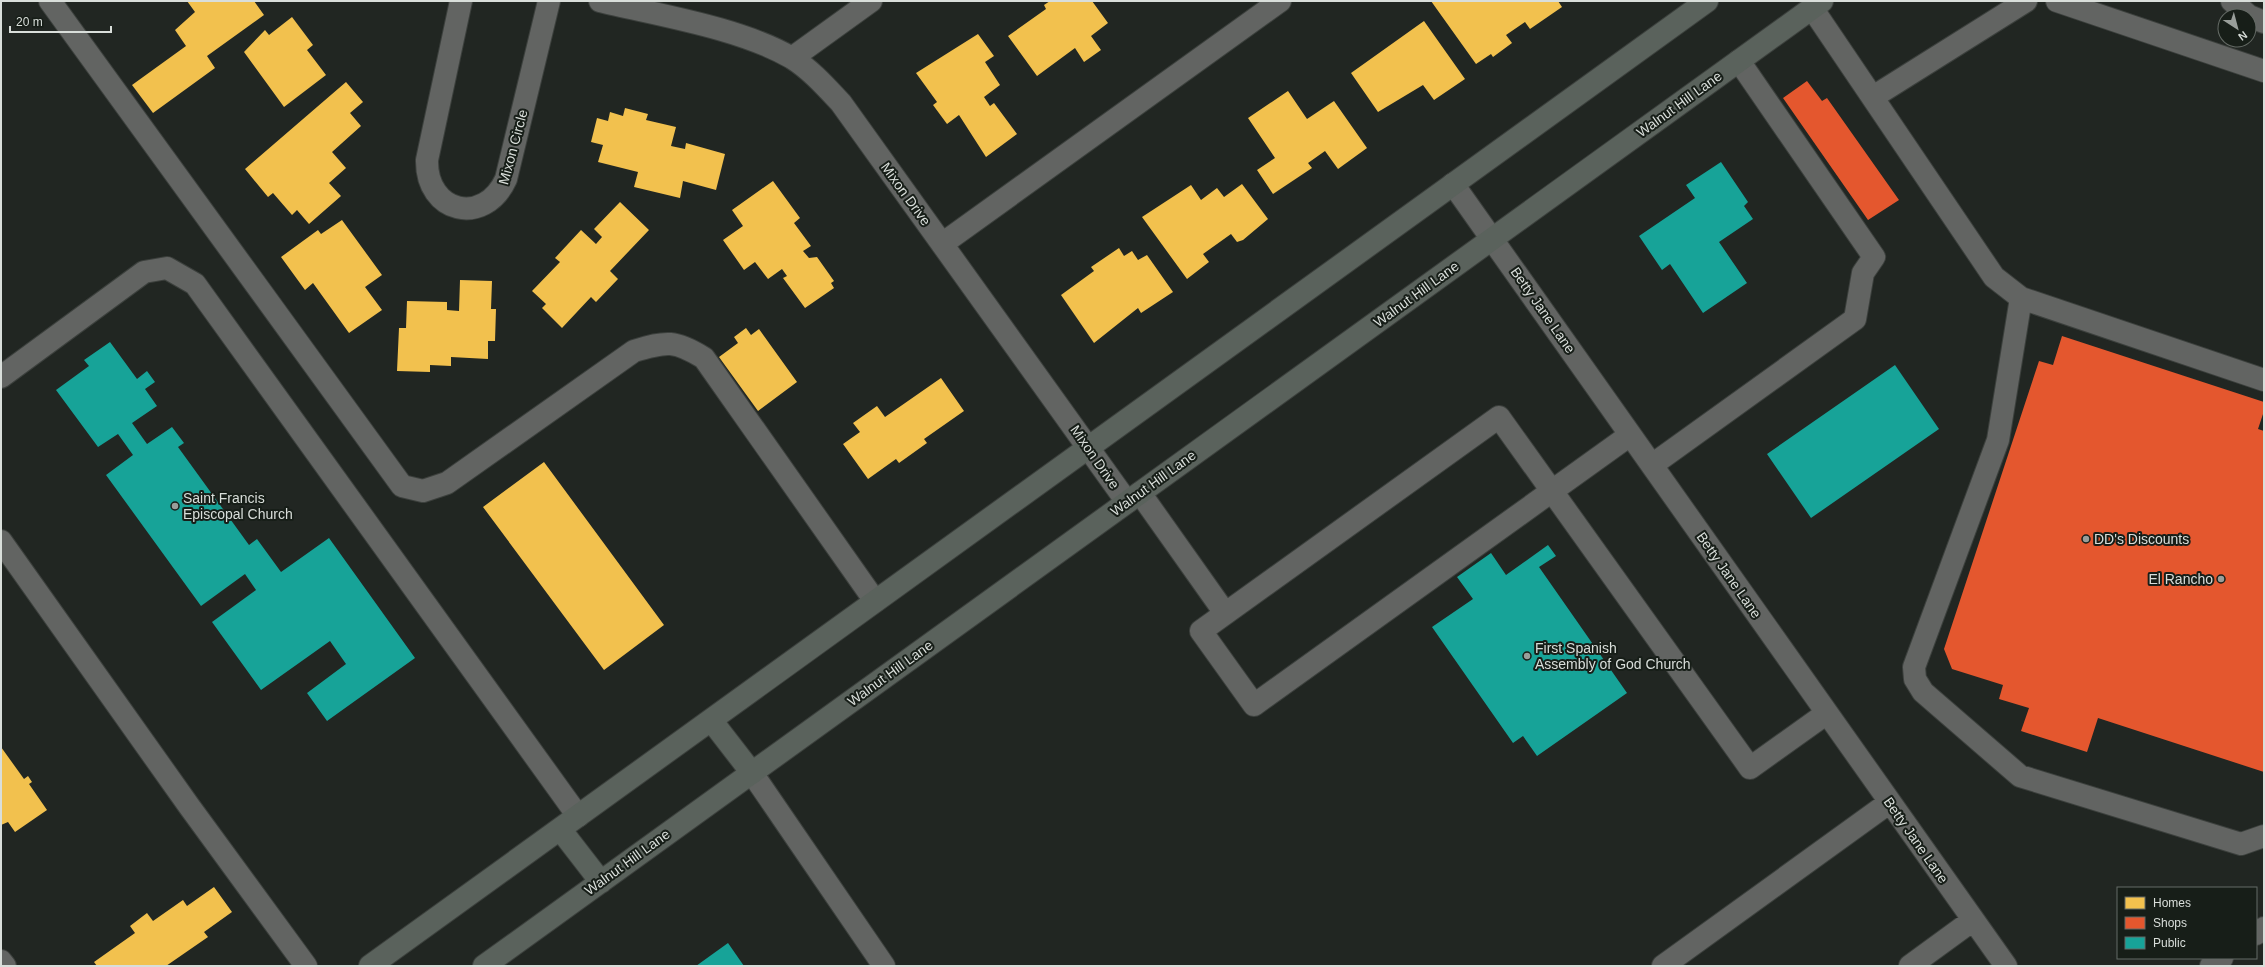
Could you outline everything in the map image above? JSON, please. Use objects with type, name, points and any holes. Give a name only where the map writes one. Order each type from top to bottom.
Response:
[{"type":"main road","points":[[370,966],[1707,1]]},
{"type":"main road","name":"Walnut Hill Lane","points":[[484,966],[1492,239],[1739,60],[1814,3]]},
{"type":"main road","points":[[711,720],[752,773]]},
{"type":"main road","points":[[560,829],[601,882]]},
{"type":"street","points":[[50,1],[402,486],[423,491],[447,483],[634,351],[660,343],[684,346],[704,358],[875,601]]},
{"type":"street","name":"Mixon Circle","points":[[461,1],[427,160],[426,174],[431,187],[440,198],[451,206],[464,208],[478,207],[490,201],[500,192],[506,179],[549,1]]},
{"type":"street","name":"Mixon Drive","points":[[600,1],[728,32],[792,58],[818,78],[841,103],[1088,448],[1133,498],[1225,613]]},
{"type":"street","points":[[792,58],[871,1]]},
{"type":"street","points":[[942,244],[1280,1]]},
{"type":"street","points":[[1873,97],[2026,1]]},
{"type":"street","points":[[2057,1],[2264,71]]},
{"type":"street","points":[[2232,1],[2249,16],[2264,22]]},
{"type":"street","points":[[1814,3],[1873,97],[1994,277],[2021,298],[2264,380]]},
{"type":"street","points":[[1652,465],[1855,319],[1863,273],[1874,257],[1739,60]]},
{"type":"street","name":"Betty Jane Lane","points":[[1454,184],[2006,966]]},
{"type":"street","points":[[1,377],[144,272],[167,268],[195,284],[578,816]]},
{"type":"street","points":[[2021,298],[1998,440],[1914,667],[1915,679],[1923,692],[2020,776],[2240,844],[2264,836]]},
{"type":"street","points":[[1630,434],[1552,491],[1254,705],[1201,631],[1499,417],[1552,491],[1750,768],[1827,713]]},
{"type":"street","points":[[1,541],[189,806],[306,966]]},
{"type":"street","points":[[752,773],[884,966]]},
{"type":"street","points":[[1663,966],[1890,802]]},
{"type":"street","points":[[1910,966],[1973,920]]},
{"type":"street","points":[[2211,966],[2221,959]]},
{"type":"street","points":[[1,961],[5,966]]},
{"type":"building: Homes","points":[[187,1],[254,1],[264,15],[207,56],[215,68],[153,113],[132,85],[186,46],[175,30],[195,12]]},
{"type":"building: Homes","points":[[1050,1],[1092,1],[1108,23],[1091,36],[1101,50],[1084,62],[1075,48],[1037,76],[1008,36],[1046,9],[1044,5]]},
{"type":"building: Homes","points":[[1431,1],[1558,1],[1562,7],[1530,29],[1525,22],[1506,35],[1512,43],[1493,57],[1491,54],[1476,64]]},
{"type":"building: Homes","points":[[292,17],[313,45],[307,50],[326,75],[284,107],[244,52],[265,30],[269,35]]},
{"type":"building: Homes","points":[[1424,21],[1465,79],[1434,100],[1423,85],[1378,112],[1351,73]]},
{"type":"building: Homes","points":[[978,34],[994,56],[985,62],[1000,85],[984,97],[990,106],[994,103],[1017,134],[986,157],[959,115],[947,124],[933,105],[937,102],[916,73]]},
{"type":"building: Homes","points":[[346,82],[363,102],[350,113],[361,126],[332,152],[346,168],[329,183],[341,196],[309,224],[297,210],[292,215],[273,193],[268,197],[245,169]]},
{"type":"building: Homes","points":[[1288,91],[1307,119],[1334,101],[1367,148],[1338,169],[1325,151],[1308,163],[1312,168],[1273,194],[1257,170],[1275,158],[1248,118]]},
{"type":"building: Homes","points":[[625,108],[648,114],[646,120],[676,127],[671,146],[685,149],[686,143],[725,154],[716,190],[683,181],[680,198],[634,187],[638,172],[598,162],[603,145],[591,142],[597,118],[608,121],[610,112],[623,116]]},
{"type":"building: Homes","points":[[773,181],[800,218],[794,223],[811,246],[803,251],[809,258],[817,257],[834,281],[831,283],[834,288],[805,308],[783,278],[787,276],[782,269],[768,279],[755,262],[744,270],[723,240],[743,226],[732,210]]},
{"type":"building: Homes","points":[[1242,184],[1268,219],[1243,240],[1237,242],[1231,234],[1203,254],[1209,262],[1187,279],[1142,217],[1191,185],[1201,200],[1217,188],[1224,197]]},
{"type":"building: Homes","points":[[620,202],[649,230],[610,271],[618,279],[596,302],[591,297],[562,328],[542,308],[546,304],[532,291],[560,262],[555,258],[581,230],[596,244],[602,237],[594,229]]},
{"type":"building: Homes","points":[[342,220],[382,275],[365,287],[382,310],[349,333],[313,283],[305,290],[281,257],[318,230],[321,234]]},
{"type":"building: Homes","points":[[1119,248],[1124,256],[1132,251],[1138,260],[1147,255],[1173,292],[1141,313],[1138,308],[1094,343],[1061,295],[1094,271],[1091,267]]},
{"type":"building: Homes","points":[[460,280],[492,281],[491,309],[496,309],[495,341],[488,341],[488,359],[451,357],[451,366],[430,365],[430,372],[397,371],[399,328],[406,328],[407,301],[447,302],[447,310],[459,311]]},
{"type":"building: Homes","points":[[746,328],[751,335],[759,329],[797,382],[758,411],[719,357],[738,343],[734,337]]},
{"type":"building: Homes","points":[[941,378],[964,411],[924,439],[927,443],[899,463],[896,459],[868,479],[843,444],[860,432],[853,423],[877,406],[885,417]]},
{"type":"building: Homes","points":[[544,462],[664,625],[604,670],[483,507]]},
{"type":"building: Homes","points":[[1,747],[24,779],[28,776],[32,782],[29,784],[47,810],[15,832],[8,822],[1,825]]},
{"type":"building: Homes","points":[[214,887],[232,912],[204,932],[208,937],[166,966],[97,966],[94,962],[135,933],[130,926],[147,913],[153,921],[183,900],[187,906]]},
{"type":"building: Shops","points":[[1807,81],[1822,101],[1827,98],[1899,200],[1868,220],[1783,98]]},
{"type":"building: Shops","name":"DD's Discounts","points":[[2062,336],[2264,402],[2264,411],[2258,429],[2264,431],[2264,772],[2098,718],[2087,752],[2021,731],[2029,708],[1999,699],[2003,685],[1952,669],[1944,649],[2039,361],[2053,365]]},
{"type":"building: Public","points":[[1721,162],[1748,202],[1744,206],[1753,219],[1719,242],[1747,283],[1703,313],[1670,264],[1662,270],[1639,236],[1695,198],[1686,185]]},
{"type":"building: Public","name":"Saint Francis Episcopal Church","points":[[110,342],[137,379],[147,371],[155,382],[145,389],[157,406],[132,423],[147,444],[172,427],[184,443],[178,447],[249,545],[257,539],[281,572],[329,538],[415,658],[327,721],[307,693],[346,664],[330,641],[261,690],[212,622],[256,590],[245,574],[201,606],[106,475],[133,455],[118,434],[98,447],[56,390],[89,366],[84,360]]},
{"type":"building: Public","points":[[1895,365],[1939,429],[1811,518],[1767,454]]},
{"type":"building: Public","name":"First Spanish Assembly of God Church","points":[[1548,545],[1556,556],[1539,567],[1627,693],[1537,756],[1523,736],[1513,743],[1432,627],[1473,599],[1457,577],[1491,553],[1506,575]]},
{"type":"building: Public","points":[[728,943],[744,966],[696,966]]},
{"type":"place","name":"Saint Francis Episcopal Church","points":[[175,506]]},
{"type":"place","name":"DD's Discounts","points":[[2086,539]]},
{"type":"place","name":"El Rancho","points":[[2221,579]]},
{"type":"place","name":"First Spanish Assembly of God Church","points":[[1527,656]]}]
